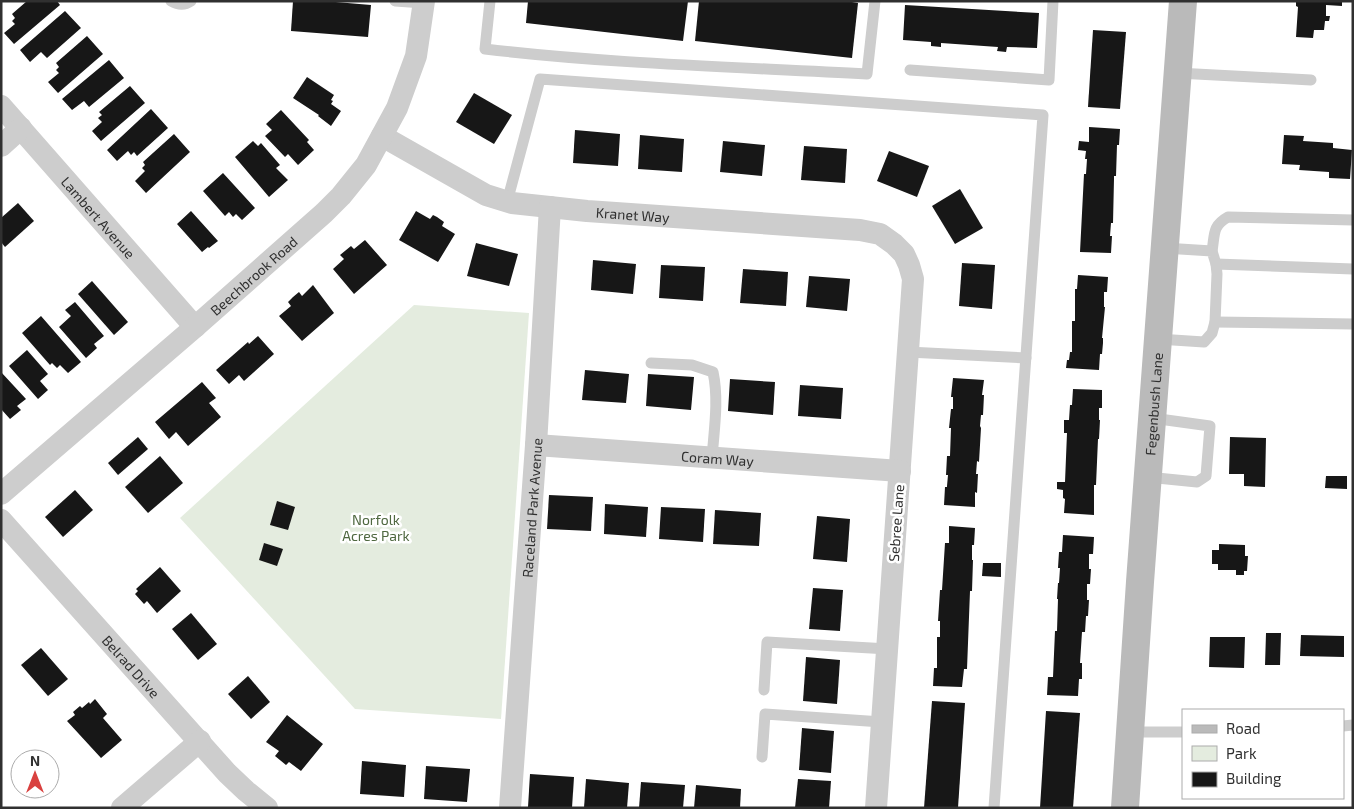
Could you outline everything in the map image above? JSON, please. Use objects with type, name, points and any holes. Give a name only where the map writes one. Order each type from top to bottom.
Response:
[{"type":"main road","name":"Fegenbush Lane","points":[[1125,808],[1147,477],[1183,1]]},
{"type":"street","name":"Beechbrook Road","points":[[1,494],[342,196],[366,165],[397,108],[416,56],[424,2]]},
{"type":"street","name":"Lambert Avenue","points":[[1,106],[195,326]]},
{"type":"street","points":[[1,146],[21,128]]},
{"type":"street","name":"Kranet Way","points":[[382,136],[486,195],[507,202],[587,211],[860,230],[880,234],[894,244]]},
{"type":"street","name":"Raceland Park Avenue","points":[[510,808],[536,446],[550,207]]},
{"type":"street","name":"Sebree Lane","points":[[876,808],[913,279],[910,265],[904,254],[894,244]]},
{"type":"street","name":"Coram Way","points":[[536,446],[900,471]]},
{"type":"street","name":"Belrad Drive","points":[[1,520],[227,772],[267,808]]},
{"type":"street","points":[[122,808],[200,741]]},
{"type":"lane","points":[[170,1],[179,5],[187,4],[191,1]]},
{"type":"lane","points":[[395,1],[424,2]]},
{"type":"lane","points":[[490,1],[484,49],[622,61],[867,74],[875,1]]},
{"type":"lane","points":[[910,70],[1049,80],[1053,1]]},
{"type":"lane","points":[[1177,73],[1312,80]]},
{"type":"lane","points":[[507,202],[540,78],[1043,115],[994,808]]},
{"type":"lane","points":[[1158,339],[1204,342],[1212,333],[1215,322],[1217,274],[1212,251],[1215,228],[1219,222],[1228,217],[1353,220]]},
{"type":"lane","points":[[1164,248],[1212,251]]},
{"type":"lane","points":[[1216,264],[1353,269]]},
{"type":"lane","points":[[1215,322],[1353,324]]},
{"type":"lane","points":[[908,352],[1026,358]]},
{"type":"lane","points":[[651,363],[692,365],[713,372],[716,384],[712,458]]},
{"type":"lane","points":[[1147,477],[1197,482],[1206,476],[1209,450],[1210,426],[1152,418]]},
{"type":"lane","points":[[764,690],[767,642],[888,650]]},
{"type":"lane","points":[[762,757],[765,714],[882,722]]},
{"type":"lane","points":[[1130,732],[1182,732]]},
{"type":"green space","name":"Norfolk Acres Park","points":[[414,305],[529,313],[501,719],[355,709],[180,518]]},
{"type":"building","points":[[27,1],[57,1],[60,5],[14,44],[4,33],[15,24],[12,21],[15,18],[12,14]]},
{"type":"building","points":[[293,1],[324,1],[371,5],[368,37],[291,31]]},
{"type":"building","points":[[528,1],[688,1],[683,41],[526,23]]},
{"type":"building","points":[[699,1],[846,1],[858,3],[852,58],[695,41]]},
{"type":"building","points":[[1296,1],[1342,1],[1342,6],[1326,5],[1326,16],[1330,16],[1329,21],[1325,21],[1324,30],[1314,30],[1313,38],[1296,37],[1298,7],[1296,6]]},
{"type":"building","points":[[905,5],[1039,13],[1037,48],[1007,47],[1006,52],[997,51],[998,47],[941,43],[941,47],[931,46],[931,42],[903,40]]},
{"type":"building","points":[[65,11],[81,28],[47,58],[41,52],[30,62],[20,50]]},
{"type":"building","points":[[1093,30],[1126,32],[1120,109],[1088,107]]},
{"type":"building","points":[[87,36],[103,54],[58,93],[48,82],[59,73],[56,70],[59,67],[56,63]]},
{"type":"building","points":[[109,60],[124,78],[89,107],[84,101],[72,110],[62,99]]},
{"type":"building","points":[[307,77],[334,95],[331,104],[341,111],[331,126],[319,115],[293,98]]},
{"type":"building","points":[[130,86],[145,103],[101,141],[92,131],[102,122],[98,118],[102,115],[99,112]]},
{"type":"building","points":[[474,93],[512,115],[494,144],[456,122]]},
{"type":"building","points":[[151,109],[168,128],[137,156],[134,152],[131,155],[128,151],[117,161],[107,150]]},
{"type":"building","points":[[281,110],[309,140],[307,142],[314,150],[298,165],[288,154],[285,157],[265,136],[272,130],[266,124]]},
{"type":"building","points":[[1089,127],[1120,129],[1119,145],[1117,145],[1116,176],[1114,176],[1113,223],[1111,223],[1110,236],[1112,236],[1111,253],[1080,252],[1084,174],[1086,174],[1087,159],[1085,159],[1086,151],[1078,150],[1079,141],[1089,142]]},
{"type":"building","points":[[575,130],[620,134],[618,166],[573,163]]},
{"type":"building","points":[[174,134],[190,152],[146,193],[135,181],[145,171],[142,168],[145,165],[143,162]]},
{"type":"building","points":[[640,135],[684,139],[682,172],[638,169]]},
{"type":"building","points":[[1284,135],[1304,136],[1303,141],[1333,143],[1333,148],[1352,150],[1350,179],[1329,178],[1329,172],[1299,170],[1300,165],[1282,164]]},
{"type":"building","points":[[253,141],[258,146],[261,143],[280,165],[276,168],[288,180],[269,197],[235,157]]},
{"type":"building","points":[[723,141],[765,145],[762,176],[720,172]]},
{"type":"building","points":[[804,146],[847,149],[845,183],[801,180]]},
{"type":"building","points":[[889,151],[929,166],[917,197],[877,181]]},
{"type":"building","points":[[223,173],[255,208],[242,220],[236,214],[233,217],[229,212],[225,216],[203,191]]},
{"type":"building","points":[[960,189],[983,228],[955,244],[932,206]]},
{"type":"building","points":[[18,203],[34,221],[5,247],[1,242],[1,218]]},
{"type":"building","points":[[191,211],[218,241],[202,252],[177,224]]},
{"type":"building","points":[[416,211],[430,219],[433,215],[437,217],[444,222],[442,226],[455,234],[438,262],[399,240]]},
{"type":"building","points":[[365,240],[387,265],[354,294],[333,269],[344,259],[340,255],[351,246],[354,249]]},
{"type":"building","points":[[476,243],[518,254],[509,286],[467,276]]},
{"type":"building","points":[[593,260],[636,264],[633,294],[591,290]]},
{"type":"building","points":[[962,263],[995,265],[992,309],[959,306]]},
{"type":"building","points":[[661,265],[705,267],[703,301],[659,298]]},
{"type":"building","points":[[743,269],[788,272],[786,306],[740,303]]},
{"type":"building","points":[[1078,275],[1108,277],[1107,292],[1104,292],[1103,343],[1099,370],[1066,368],[1070,352],[1072,352],[1072,321],[1075,321],[1075,289],[1077,289]]},
{"type":"building","points":[[809,276],[850,279],[847,311],[806,307]]},
{"type":"building","points":[[92,281],[128,322],[114,335],[78,294]]},
{"type":"building","points":[[313,285],[334,313],[302,341],[279,316],[291,306],[288,302],[293,297],[299,292],[302,296]]},
{"type":"building","points":[[75,302],[104,336],[94,344],[97,348],[86,358],[59,327],[71,316],[65,310]]},
{"type":"building","points":[[41,316],[81,362],[68,373],[60,365],[57,368],[52,363],[50,365],[22,333]]},
{"type":"building","points":[[258,336],[274,354],[244,381],[239,375],[229,384],[216,370],[248,342],[249,344]]},
{"type":"building","points":[[27,350],[48,374],[40,381],[48,390],[38,399],[9,366]]},
{"type":"building","points":[[585,370],[629,374],[626,403],[582,400]]},
{"type":"building","points":[[1,372],[26,399],[17,406],[21,410],[10,419],[1,409]]},
{"type":"building","points":[[648,374],[694,377],[691,410],[646,406]]},
{"type":"building","points":[[953,378],[984,380],[975,507],[944,505],[948,475],[946,475],[947,456],[950,456],[951,428],[949,428],[951,409],[953,409],[953,397],[951,397]]},
{"type":"building","points":[[730,379],[775,382],[773,415],[728,411]]},
{"type":"building","points":[[202,382],[216,398],[209,403],[221,417],[188,446],[176,432],[169,439],[155,422]]},
{"type":"building","points":[[800,385],[843,388],[841,419],[798,416]]},
{"type":"building","points":[[1073,389],[1102,390],[1102,408],[1099,408],[1096,485],[1094,485],[1094,515],[1064,513],[1065,499],[1063,498],[1063,490],[1057,489],[1057,482],[1065,482],[1067,433],[1064,433],[1064,420],[1069,420]]},
{"type":"building","points":[[138,437],[148,449],[118,475],[108,463]]},
{"type":"building","points":[[1230,437],[1266,438],[1265,487],[1244,486],[1244,474],[1229,474]]},
{"type":"building","points":[[160,456],[183,483],[148,513],[125,487]]},
{"type":"building","points":[[1326,476],[1347,476],[1347,489],[1325,488]]},
{"type":"building","points":[[75,490],[93,510],[63,537],[45,517]]},
{"type":"building","points":[[549,495],[593,497],[591,531],[547,529]]},
{"type":"building","points":[[277,501],[295,507],[288,530],[270,525]]},
{"type":"building","points":[[605,504],[648,507],[646,537],[604,534]]},
{"type":"building","points":[[661,507],[705,509],[703,542],[659,539]]},
{"type":"building","points":[[715,510],[761,513],[759,546],[713,544]]},
{"type":"building","points":[[817,516],[850,519],[847,562],[813,559]]},
{"type":"building","points":[[949,526],[975,528],[974,545],[972,545],[972,591],[970,591],[967,669],[964,669],[962,687],[933,686],[934,668],[937,668],[937,637],[940,637],[940,621],[938,621],[940,590],[942,590],[945,543],[949,543]]},
{"type":"building","points":[[1063,535],[1094,537],[1093,554],[1089,554],[1089,569],[1091,569],[1090,584],[1087,584],[1088,616],[1086,616],[1085,632],[1082,632],[1080,663],[1082,663],[1082,679],[1079,679],[1078,696],[1047,695],[1048,677],[1053,677],[1055,631],[1057,631],[1059,552],[1062,552]]},
{"type":"building","points":[[264,543],[283,549],[277,566],[259,560]]},
{"type":"building","points":[[1219,544],[1245,545],[1245,556],[1248,556],[1247,571],[1244,571],[1244,575],[1236,575],[1236,570],[1218,570],[1218,564],[1212,564],[1212,550],[1219,550]]},
{"type":"building","points":[[983,563],[1001,563],[1001,577],[982,576]]},
{"type":"building","points":[[160,567],[181,591],[157,613],[147,601],[144,604],[135,594],[138,591],[136,589]]},
{"type":"building","points":[[813,588],[843,590],[840,631],[809,629]]},
{"type":"building","points":[[191,613],[217,644],[198,660],[172,629]]},
{"type":"building","points":[[1266,633],[1281,633],[1280,665],[1265,665]]},
{"type":"building","points":[[1301,635],[1344,636],[1344,657],[1300,656]]},
{"type":"building","points":[[1210,637],[1245,637],[1244,668],[1209,667]]},
{"type":"building","points":[[41,648],[68,679],[48,696],[21,665]]},
{"type":"building","points":[[806,657],[840,660],[837,704],[803,701]]},
{"type":"building","points":[[248,676],[270,702],[251,719],[228,694]]},
{"type":"building","points":[[95,699],[107,714],[103,718],[122,740],[101,758],[67,721],[75,715],[73,712],[80,706],[82,708]]},
{"type":"building","points":[[932,701],[965,703],[958,808],[924,808]]},
{"type":"building","points":[[1046,711],[1080,713],[1073,808],[1040,808]]},
{"type":"building","points":[[287,715],[323,744],[301,771],[289,762],[286,765],[275,756],[279,751],[266,742]]},
{"type":"building","points":[[802,728],[834,731],[831,773],[799,770]]},
{"type":"building","points":[[362,761],[406,765],[404,797],[360,794]]},
{"type":"building","points":[[426,766],[470,769],[467,802],[424,799]]},
{"type":"building","points":[[530,774],[574,777],[572,808],[528,807]]},
{"type":"building","points":[[586,779],[629,783],[627,808],[584,808]]},
{"type":"building","points":[[798,779],[831,781],[829,808],[795,808]]},
{"type":"building","points":[[641,782],[685,785],[683,808],[639,808]]},
{"type":"building","points":[[696,785],[741,789],[740,808],[694,808]]}]
